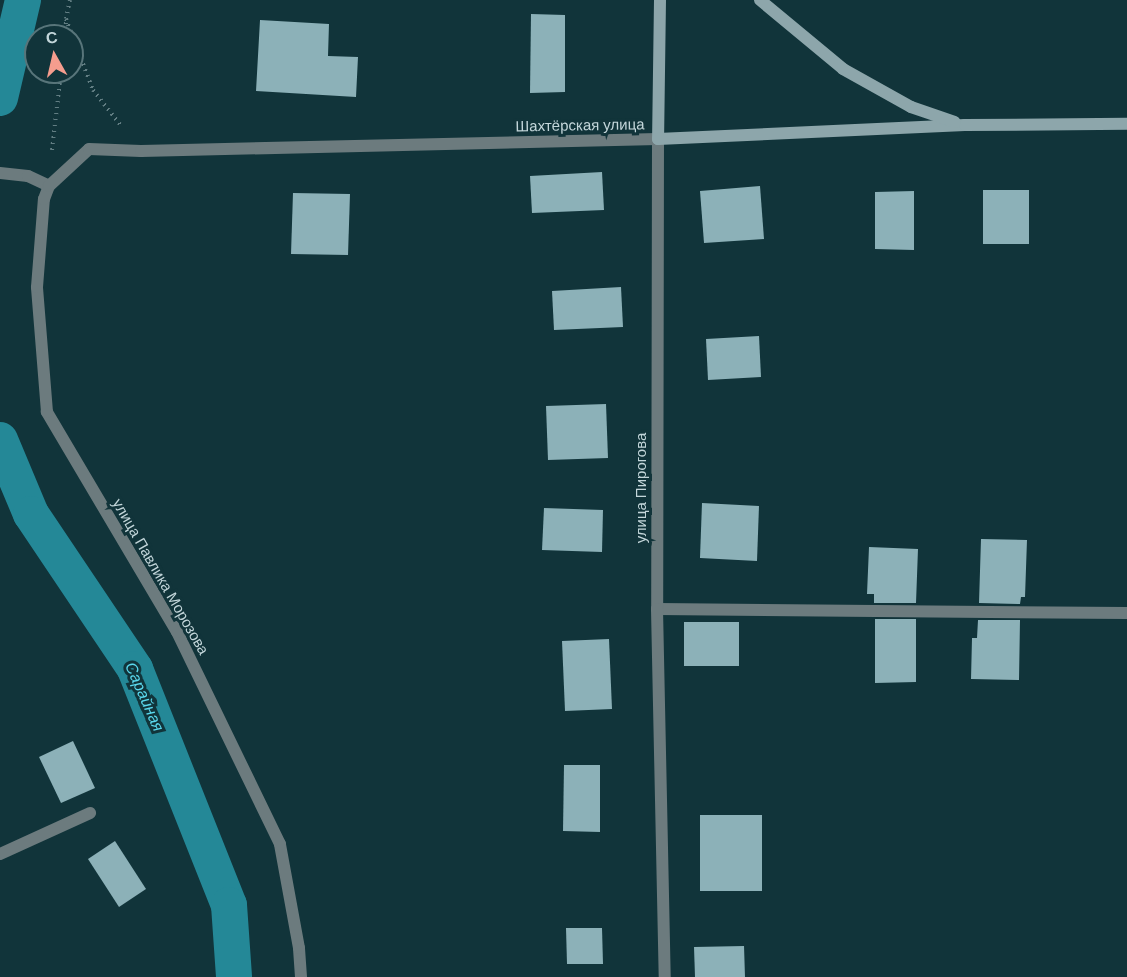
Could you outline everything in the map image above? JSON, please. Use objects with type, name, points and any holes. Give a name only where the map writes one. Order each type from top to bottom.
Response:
[{"type":"main road","name":"улица Пирогова","points":[[658,139],[660,0]]},
{"type":"main road","points":[[760,0],[802,39],[858,79],[912,107],[964,125]]},
{"type":"main road","name":"Шахтёрская улица","points":[[658,139],[964,125],[1127,124]]},
{"type":"street","name":"Шахтёрская улица","points":[[49,186],[89,149],[141,151],[658,139]]},
{"type":"street","name":"улица Пирогова","points":[[658,139],[657,609],[665,977]]},
{"type":"street","points":[[0,173],[28,176],[49,186]]},
{"type":"street","name":"улица Павлика Морозова","points":[[49,186],[44,199],[37,287],[46,412],[177,632],[280,844],[299,948],[301,977]]},
{"type":"street","points":[[657,609],[1127,613]]},
{"type":"street","points":[[0,854],[90,813]]},
{"type":"path","points":[[66,24],[70,0]]},
{"type":"path","points":[[66,19],[93,90],[141,151]]},
{"type":"path","points":[[49,186],[60,84]]},
{"type":"building","points":[[531,14],[565,15],[565,92],[530,93]]},
{"type":"building","points":[[260,20],[329,24],[328,56],[358,57],[356,97],[256,91]]},
{"type":"building","points":[[602,172],[604,210],[532,213],[530,176]]},
{"type":"building","points":[[760,186],[764,239],[704,243],[700,191]]},
{"type":"building","points":[[983,190],[1029,190],[1029,244],[983,244]]},
{"type":"building","points":[[914,191],[914,250],[875,249],[875,192]]},
{"type":"building","points":[[293,193],[350,194],[348,255],[291,254]]},
{"type":"building","points":[[621,287],[623,327],[554,330],[552,291]]},
{"type":"building","points":[[759,336],[761,377],[708,380],[706,339]]},
{"type":"building","points":[[606,404],[608,458],[548,460],[546,406]]},
{"type":"building","points":[[702,503],[759,506],[757,561],[700,558]]},
{"type":"building","points":[[544,508],[603,510],[602,552],[542,550]]},
{"type":"building","points":[[981,539],[1027,540],[1025,597],[1021,597],[1020,604],[979,603]]},
{"type":"building","points":[[869,547],[918,549],[916,603],[874,603],[874,594],[867,594]]},
{"type":"building","points":[[875,619],[916,619],[916,682],[875,683]]},
{"type":"building","points":[[978,620],[1020,620],[1019,680],[971,679],[972,638],[977,638]]},
{"type":"building","points":[[684,622],[739,622],[739,666],[684,666]]},
{"type":"building","points":[[609,639],[612,709],[565,711],[562,641]]},
{"type":"building","points":[[73,741],[95,788],[61,803],[39,757]]},
{"type":"building","points":[[564,765],[600,765],[600,832],[563,831]]},
{"type":"building","points":[[700,815],[762,815],[762,891],[700,891]]},
{"type":"building","points":[[115,841],[146,889],[119,907],[88,859]]},
{"type":"building","points":[[566,928],[602,928],[603,964],[567,964]]},
{"type":"building","points":[[744,946],[745,977],[695,977],[694,947]]},
{"type":"waterway","name":"Сарайная","points":[[0,98],[23,0]]},
{"type":"waterway","name":"Сарайная","points":[[0,440],[31,514],[135,669],[229,905],[234,977]]}]
